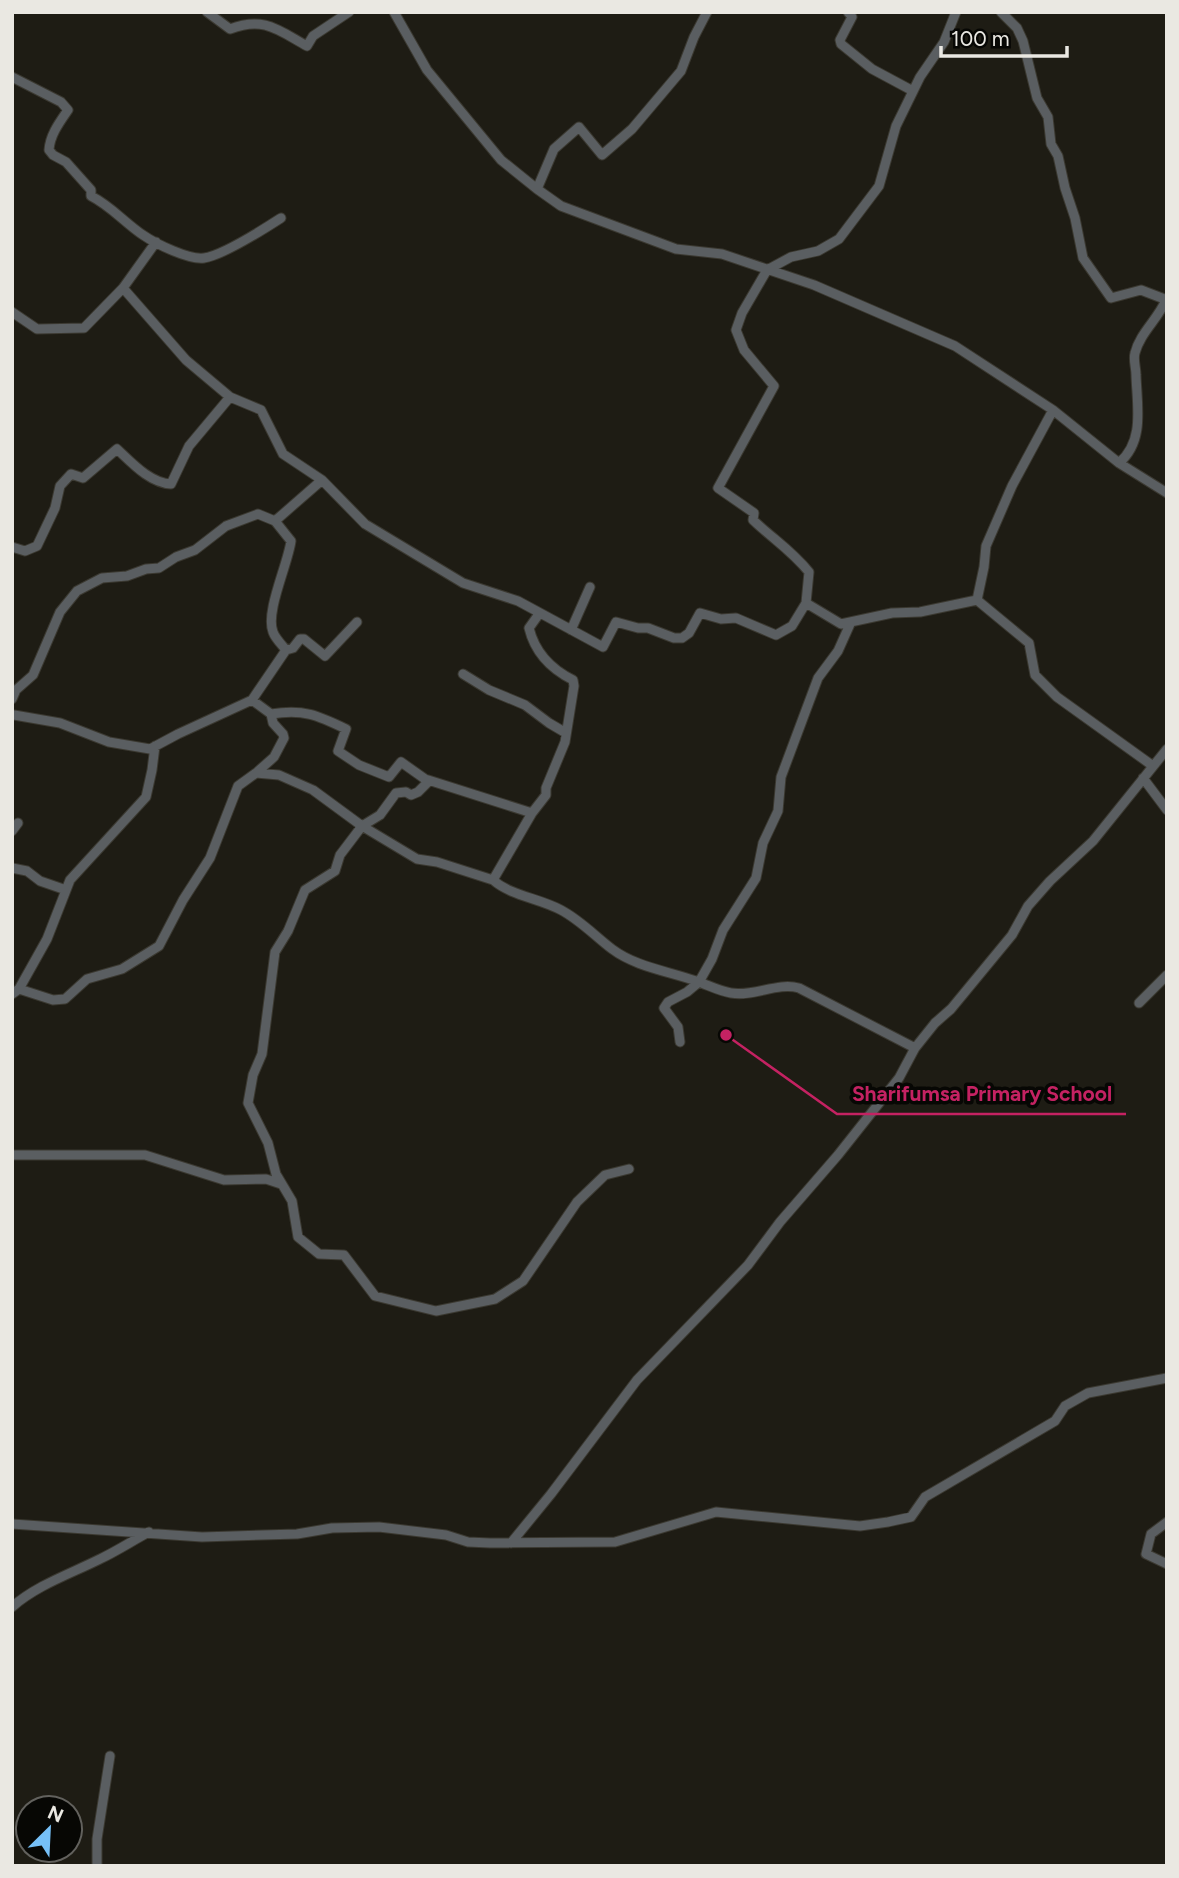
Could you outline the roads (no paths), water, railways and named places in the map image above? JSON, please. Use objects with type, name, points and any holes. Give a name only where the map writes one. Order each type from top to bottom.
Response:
[{"type":"street","points":[[207,12],[230,29],[244,24],[269,25],[307,46],[313,36],[349,12]]},
{"type":"street","points":[[394,12],[427,70],[501,160],[561,206],[676,248],[722,254],[814,285],[955,346],[1053,410],[1119,463],[1167,493]]},
{"type":"street","points":[[537,190],[554,149],[579,127],[602,155],[632,129],[681,71],[707,12]]},
{"type":"street","points":[[848,12],[852,17],[839,40],[841,44],[872,69],[913,91]]},
{"type":"street","points":[[123,288],[186,360],[230,397],[261,410],[283,454],[322,480],[365,524],[463,583],[518,601],[603,647],[616,622],[682,638],[689,633],[700,613],[720,620],[736,618],[776,635],[792,626],[806,603],[809,572],[793,552],[775,541],[753,520],[754,513],[719,488],[774,386],[744,350],[736,330],[742,313],[766,270],[790,257],[818,251],[839,239],[879,186],[896,126],[913,91],[944,42],[956,12]]},
{"type":"street","points":[[1001,12],[1017,27],[1023,41],[1037,98],[1048,117],[1051,144],[1058,156],[1083,258],[1111,298],[1141,290],[1166,300],[1136,348],[1133,358],[1138,432],[1130,450],[1119,463]]},
{"type":"street","points":[[12,77],[61,102],[68,110],[50,143],[49,150],[53,155],[66,162],[91,190],[91,196],[109,206],[143,235],[170,250],[203,258],[237,244],[281,218]]},
{"type":"street","points":[[12,312],[37,329],[84,328],[123,288],[156,242]]},
{"type":"street","points":[[12,547],[25,551],[37,546],[55,508],[60,486],[71,474],[83,478],[117,449],[145,473],[161,483],[171,484],[189,446],[230,397]]},
{"type":"street","points":[[977,600],[986,545],[1012,486],[1053,410]]},
{"type":"street","points":[[275,521],[322,480]]},
{"type":"street","points":[[12,699],[16,690],[33,675],[60,612],[77,591],[102,578],[127,576],[146,569],[159,568],[176,557],[195,550],[226,526],[258,514],[275,521],[291,541],[274,603],[272,632],[286,650]]},
{"type":"street","points":[[571,630],[590,587]]},
{"type":"street","points":[[806,603],[841,624],[977,600]]},
{"type":"street","points":[[977,600],[1029,643],[1035,675],[1057,697],[1153,766]]},
{"type":"street","points":[[493,880],[532,813],[546,795],[546,788],[565,742],[573,680],[556,671],[533,644],[529,628],[539,614]]},
{"type":"street","points":[[13,715],[60,723],[109,742],[150,749],[252,700],[286,650],[293,648],[300,639],[304,639],[326,656],[357,622]]},
{"type":"street","points":[[680,1042],[678,1027],[664,1008],[668,1002],[699,982],[712,959],[723,930],[757,878],[763,843],[778,811],[781,777],[818,678],[838,651],[851,622]]},
{"type":"street","points":[[463,674],[489,690],[525,705],[566,733]]},
{"type":"street","points":[[252,700],[271,713],[295,710],[321,717],[346,729],[338,751],[359,765],[388,777],[401,762],[429,781],[532,813]]},
{"type":"street","points":[[155,746],[146,797],[70,880],[47,939],[15,992],[53,1000],[65,999],[87,979],[122,969],[159,946],[183,900],[210,858],[238,786],[274,757],[284,738],[284,734],[273,723],[271,713]]},
{"type":"street","points":[[511,1543],[637,1380],[748,1265],[780,1222],[838,1155],[899,1078],[915,1048],[1012,935],[1028,906],[1050,881],[1093,841],[1167,749]]},
{"type":"street","points":[[256,773],[279,775],[313,790],[362,826],[417,859],[437,862],[493,880],[501,887],[564,911],[612,950],[653,969],[725,992],[743,995],[789,986],[799,988],[915,1048]]},
{"type":"street","points":[[1143,778],[1167,810]]},
{"type":"street","points":[[429,781],[411,795],[406,792],[396,793],[380,815],[362,826],[340,855],[335,871],[305,890],[288,931],[275,952],[262,1054],[253,1075],[248,1102],[268,1143],[276,1174],[292,1201],[298,1237],[319,1254],[344,1255],[374,1296],[436,1311],[495,1299],[523,1281],[577,1202],[604,1175],[629,1169]]},
{"type":"street","points":[[12,868],[27,871],[40,881],[66,890]]},
{"type":"street","points":[[1139,1003],[1167,975]]},
{"type":"street","points":[[12,1155],[145,1155],[224,1180],[266,1179],[281,1184]]},
{"type":"street","points":[[12,1524],[202,1537],[297,1534],[332,1528],[379,1527],[446,1535],[468,1542],[511,1543],[615,1542],[716,1512],[860,1526],[911,1517],[926,1497],[1055,1421],[1065,1406],[1088,1393],[1167,1378]]},
{"type":"street","points":[[1167,1522],[1151,1534],[1146,1554],[1167,1564]]},
{"type":"street","points":[[12,1607],[23,1597],[43,1586],[103,1558],[149,1532]]},
{"type":"street","points":[[97,1866],[97,1839],[110,1756]]},
{"type":"place","name":"Sharifumsa Primary School","points":[[726,1035]]}]
